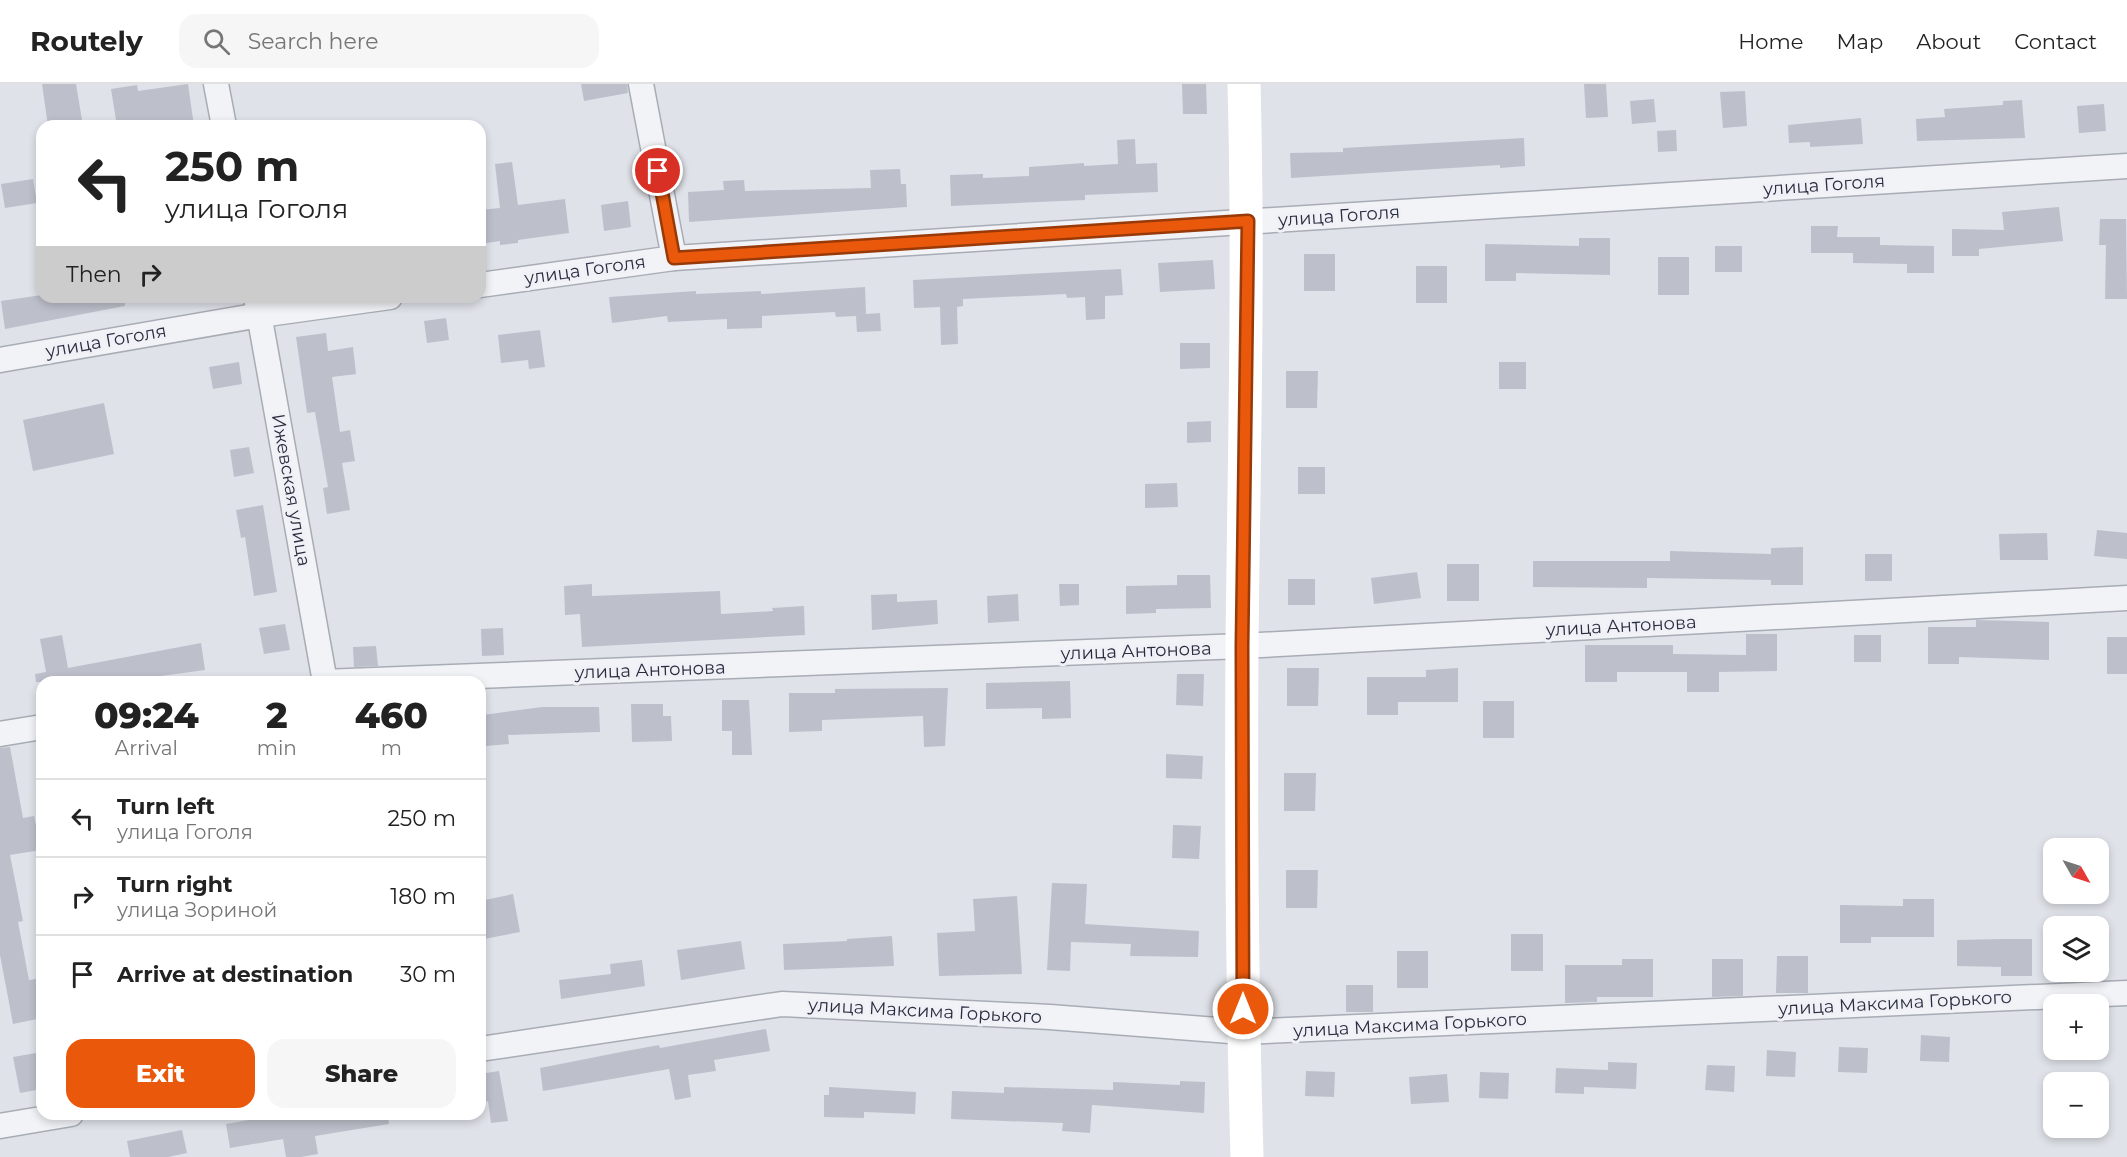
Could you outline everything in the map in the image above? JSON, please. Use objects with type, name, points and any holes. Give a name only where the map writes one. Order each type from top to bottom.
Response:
[{"type":"main road","points":[[1244,84],[1248,221],[1242,646],[1243,1032],[1247,1157]]},
{"type":"street","points":[[216,84],[223,120]]},
{"type":"street","points":[[641,84],[674,258]]},
{"type":"street","name":"улица Гоголя","points":[[486,284],[674,258],[2127,166]]},
{"type":"street","name":"улица Гоголя","points":[[0,360],[258,306],[302,303]]},
{"type":"street","name":"Ижевская улица","points":[[258,306],[323,676]]},
{"type":"street","name":"улица Антонова","points":[[477,676],[1242,646],[2127,598]]},
{"type":"street","points":[[0,734],[36,729]]},
{"type":"street","name":"улица Максима Горького","points":[[486,1048],[782,1004],[1050,1017],[1243,1032],[2127,993]]},
{"type":"street","points":[[0,1126],[36,1120]]},
{"type":"building","points":[[42,84],[76,84],[82,120],[47,120]]},
{"type":"building","points":[[188,84],[193,120],[116,120],[111,89],[137,85],[138,91]]},
{"type":"building","points":[[581,84],[627,84],[628,93],[584,101]]},
{"type":"building","points":[[1182,84],[1206,84],[1207,114],[1183,114]]},
{"type":"building","points":[[1584,84],[1606,84],[1608,117],[1586,118]]},
{"type":"building","points":[[1745,91],[1747,126],[1723,128],[1720,92]]},
{"type":"building","points":[[1654,99],[1656,122],[1632,124],[1630,101]]},
{"type":"building","points":[[2022,100],[2025,138],[1917,141],[1916,119],[1945,117],[1944,109],[2003,105],[2003,101]]},
{"type":"building","points":[[2104,104],[2106,131],[2079,133],[2077,106]]},
{"type":"building","points":[[1861,118],[1863,144],[1810,147],[1810,142],[1789,143],[1788,125]]},
{"type":"building","points":[[1676,130],[1677,151],[1658,152],[1657,131]]},
{"type":"building","points":[[1524,138],[1525,166],[1500,168],[1500,165],[1291,178],[1290,153],[1343,152],[1343,148]]},
{"type":"building","points":[[1135,139],[1136,164],[1157,163],[1158,192],[1085,195],[1085,200],[951,206],[950,175],[983,174],[983,178],[1029,176],[1029,167],[1084,163],[1084,166],[1118,164],[1117,140]]},
{"type":"building","points":[[512,162],[518,205],[565,199],[569,233],[518,240],[518,243],[500,245],[500,241],[486,243],[486,209],[500,208],[495,164]]},
{"type":"building","points":[[900,169],[901,184],[906,184],[907,207],[689,222],[688,192],[724,190],[723,181],[744,180],[745,191],[871,188],[870,170]]},
{"type":"building","points":[[33,179],[36,203],[5,208],[1,184]]},
{"type":"building","points":[[628,201],[631,227],[604,231],[601,205]]},
{"type":"building","points":[[2059,207],[2063,241],[1979,249],[1979,256],[1952,256],[1952,229],[2004,230],[2002,212]]},
{"type":"building","points":[[2100,219],[2126,219],[2127,299],[2105,299],[2106,245],[2099,245]]},
{"type":"building","points":[[1811,226],[1838,226],[1837,237],[1880,237],[1880,245],[1934,246],[1934,273],[1907,273],[1907,264],[1853,263],[1853,253],[1811,253]]},
{"type":"building","points":[[1579,238],[1610,238],[1610,275],[1516,273],[1516,281],[1485,281],[1485,244],[1579,246]]},
{"type":"building","points":[[1715,246],[1742,246],[1742,272],[1715,272]]},
{"type":"building","points":[[1304,254],[1335,254],[1335,291],[1304,291]]},
{"type":"building","points":[[1658,257],[1689,257],[1689,295],[1658,295]]},
{"type":"building","points":[[1213,260],[1215,289],[1160,292],[1158,263]]},
{"type":"building","points":[[1416,266],[1447,266],[1447,303],[1416,303]]},
{"type":"building","points":[[1121,269],[1123,295],[1105,296],[1105,319],[1086,320],[1085,297],[1067,298],[1066,294],[963,299],[963,306],[957,307],[958,344],[941,345],[940,307],[914,308],[913,280]]},
{"type":"building","points":[[865,287],[866,314],[880,313],[881,331],[857,332],[856,316],[836,317],[835,312],[762,316],[762,328],[727,329],[727,319],[668,322],[667,316],[612,323],[609,297],[696,291],[696,294],[761,291],[761,294]]},
{"type":"building","points":[[36,296],[36,303],[125,303],[125,306],[5,329],[1,301]]},
{"type":"building","points":[[446,318],[449,340],[427,343],[424,321]]},
{"type":"building","points":[[540,330],[545,367],[529,369],[528,360],[501,363],[498,335]]},
{"type":"building","points":[[326,333],[328,351],[353,347],[356,374],[332,377],[340,432],[350,430],[355,461],[342,463],[350,510],[327,514],[323,488],[328,487],[315,412],[307,413],[296,337]]},
{"type":"building","points":[[1180,343],[1210,343],[1210,368],[1180,369]]},
{"type":"building","points":[[239,362],[242,384],[213,389],[209,367]]},
{"type":"building","points":[[1499,362],[1526,362],[1526,389],[1499,389]]},
{"type":"building","points":[[1286,371],[1318,371],[1317,408],[1286,408]]},
{"type":"building","points":[[104,403],[114,454],[33,471],[23,420]]},
{"type":"building","points":[[1211,421],[1211,442],[1187,443],[1187,422]]},
{"type":"building","points":[[249,447],[254,473],[234,477],[230,450]]},
{"type":"building","points":[[1298,467],[1325,467],[1325,494],[1298,494]]},
{"type":"building","points":[[1177,483],[1178,507],[1145,508],[1145,484]]},
{"type":"building","points":[[263,505],[277,592],[254,596],[245,537],[241,538],[236,510]]},
{"type":"building","points":[[2097,530],[2127,533],[2127,559],[2094,556]]},
{"type":"building","points":[[2047,533],[2048,560],[2000,560],[1999,534]]},
{"type":"building","points":[[1803,547],[1803,585],[1771,585],[1771,580],[1647,578],[1647,588],[1533,587],[1533,561],[1670,561],[1670,551],[1771,554],[1771,548]]},
{"type":"building","points":[[1865,554],[1892,554],[1892,581],[1865,581]]},
{"type":"building","points":[[1447,564],[1479,564],[1479,601],[1447,601]]},
{"type":"building","points":[[1417,572],[1421,598],[1374,604],[1371,578]]},
{"type":"building","points":[[1177,575],[1210,575],[1211,608],[1156,609],[1156,613],[1126,614],[1126,586],[1177,585]]},
{"type":"building","points":[[1288,579],[1315,579],[1315,605],[1288,605]]},
{"type":"building","points":[[592,584],[592,596],[720,591],[721,614],[773,611],[772,608],[804,606],[805,635],[582,647],[580,614],[565,615],[564,586]]},
{"type":"building","points":[[1059,584],[1079,584],[1079,605],[1060,606]]},
{"type":"building","points":[[897,594],[897,602],[937,600],[938,624],[872,630],[871,595]]},
{"type":"building","points":[[1018,594],[1019,621],[988,623],[987,596]]},
{"type":"building","points":[[1976,620],[2049,622],[2049,660],[1959,657],[1959,664],[1928,664],[1928,627],[1976,627]]},
{"type":"building","points":[[285,624],[290,650],[264,654],[259,628]]},
{"type":"building","points":[[503,628],[504,655],[482,656],[481,629]]},
{"type":"building","points":[[1746,634],[1777,634],[1777,671],[1719,672],[1719,692],[1687,692],[1687,672],[1617,672],[1617,682],[1585,682],[1585,645],[1673,645],[1673,654],[1746,655]]},
{"type":"building","points":[[62,635],[68,668],[201,643],[205,670],[161,676],[36,676],[36,682],[35,674],[46,672],[40,639]]},
{"type":"building","points":[[1854,635],[1881,635],[1881,662],[1854,662]]},
{"type":"building","points":[[2107,637],[2127,637],[2127,674],[2107,674]]},
{"type":"building","points":[[376,646],[378,666],[354,667],[353,647]]},
{"type":"building","points":[[1287,668],[1319,668],[1318,706],[1287,706]]},
{"type":"building","points":[[1458,668],[1458,702],[1398,702],[1398,715],[1367,715],[1367,677],[1426,677],[1426,670]]},
{"type":"building","points":[[1177,674],[1204,674],[1203,706],[1176,705]]},
{"type":"building","points":[[1070,681],[1071,718],[1042,719],[1042,708],[986,709],[986,683]]},
{"type":"building","points":[[948,688],[945,746],[924,747],[923,716],[822,720],[822,731],[789,732],[789,693],[835,693],[835,689]]},
{"type":"building","points":[[722,700],[749,700],[752,755],[732,755],[732,731],[722,731]]},
{"type":"building","points":[[1483,701],[1514,701],[1514,738],[1483,738]]},
{"type":"building","points":[[631,704],[663,704],[663,716],[671,716],[672,741],[632,742]]},
{"type":"building","points":[[542,707],[599,707],[600,732],[508,735],[509,744],[486,746],[486,715]]},
{"type":"building","points":[[10,747],[23,818],[34,816],[36,826],[36,851],[10,855],[23,921],[18,922],[29,980],[36,979],[36,1019],[13,1024],[0,955],[0,748]]},
{"type":"building","points":[[1166,754],[1203,756],[1202,779],[1166,778]]},
{"type":"building","points":[[1284,773],[1316,773],[1315,811],[1284,811]]},
{"type":"building","points":[[1173,825],[1201,826],[1199,859],[1172,858]]},
{"type":"building","points":[[1286,870],[1318,870],[1317,908],[1286,908]]},
{"type":"building","points":[[1052,883],[1087,884],[1085,924],[1199,931],[1198,957],[1130,956],[1131,944],[1071,942],[1070,971],[1047,970]]},
{"type":"building","points":[[513,894],[520,932],[486,939],[486,900]]},
{"type":"building","points":[[1017,896],[1022,974],[939,976],[937,933],[975,931],[973,899]]},
{"type":"building","points":[[1903,899],[1934,899],[1934,937],[1871,937],[1871,943],[1840,943],[1840,905],[1903,906]]},
{"type":"building","points":[[1511,934],[1543,934],[1543,971],[1511,971]]},
{"type":"building","points":[[892,936],[894,966],[784,970],[783,944]]},
{"type":"building","points":[[2032,939],[2032,976],[2001,976],[2001,967],[1957,966],[1957,940]]},
{"type":"building","points":[[741,941],[745,969],[681,980],[677,950]]},
{"type":"building","points":[[1397,951],[1428,951],[1428,988],[1397,988]]},
{"type":"building","points":[[1777,956],[1808,956],[1808,993],[1776,993]]},
{"type":"building","points":[[1622,959],[1653,959],[1653,997],[1597,997],[1597,1002],[1565,1003],[1565,965],[1622,965]]},
{"type":"building","points":[[1712,959],[1743,959],[1743,996],[1712,997]]},
{"type":"building","points":[[642,960],[645,986],[561,999],[559,980],[611,974],[610,964]]},
{"type":"building","points":[[1346,985],[1373,985],[1373,1012],[1346,1012]]},
{"type":"building","points":[[766,1029],[770,1051],[714,1060],[716,1071],[688,1075],[691,1097],[675,1100],[669,1069],[543,1091],[540,1068],[659,1045],[660,1048]]},
{"type":"building","points":[[1921,1035],[1950,1037],[1949,1062],[1920,1061]]},
{"type":"building","points":[[1839,1047],[1868,1048],[1867,1073],[1838,1072]]},
{"type":"building","points":[[1767,1050],[1796,1052],[1795,1077],[1766,1076]]},
{"type":"building","points":[[36,1053],[36,1090],[20,1093],[13,1057]]},
{"type":"building","points":[[1608,1062],[1637,1063],[1636,1089],[1584,1087],[1584,1094],[1555,1093],[1556,1068],[1608,1070]]},
{"type":"building","points":[[1707,1065],[1735,1066],[1734,1092],[1705,1090]]},
{"type":"building","points":[[499,1071],[508,1121],[491,1123],[488,1101],[486,1102],[486,1073]]},
{"type":"building","points":[[1306,1071],[1335,1072],[1334,1097],[1305,1096]]},
{"type":"building","points":[[1480,1072],[1509,1073],[1508,1099],[1479,1098]]},
{"type":"building","points":[[1447,1074],[1449,1102],[1411,1104],[1409,1077]]},
{"type":"building","points":[[1180,1081],[1205,1082],[1204,1113],[1092,1105],[1090,1133],[1062,1131],[1063,1123],[951,1119],[952,1091],[1004,1093],[1004,1087],[1113,1090],[1113,1082],[1180,1085]]},
{"type":"building","points":[[829,1087],[916,1092],[915,1114],[864,1112],[864,1118],[824,1117],[824,1095],[829,1095]]},
{"type":"building","points":[[249,1120],[389,1120],[389,1124],[315,1136],[318,1154],[286,1157],[283,1139],[230,1148],[226,1124]]},
{"type":"building","points":[[182,1130],[187,1153],[168,1157],[130,1157],[127,1141]]},
{"type":"route","points":[[658,171],[674,258],[1248,221],[1242,646],[1243,1009]]}]
